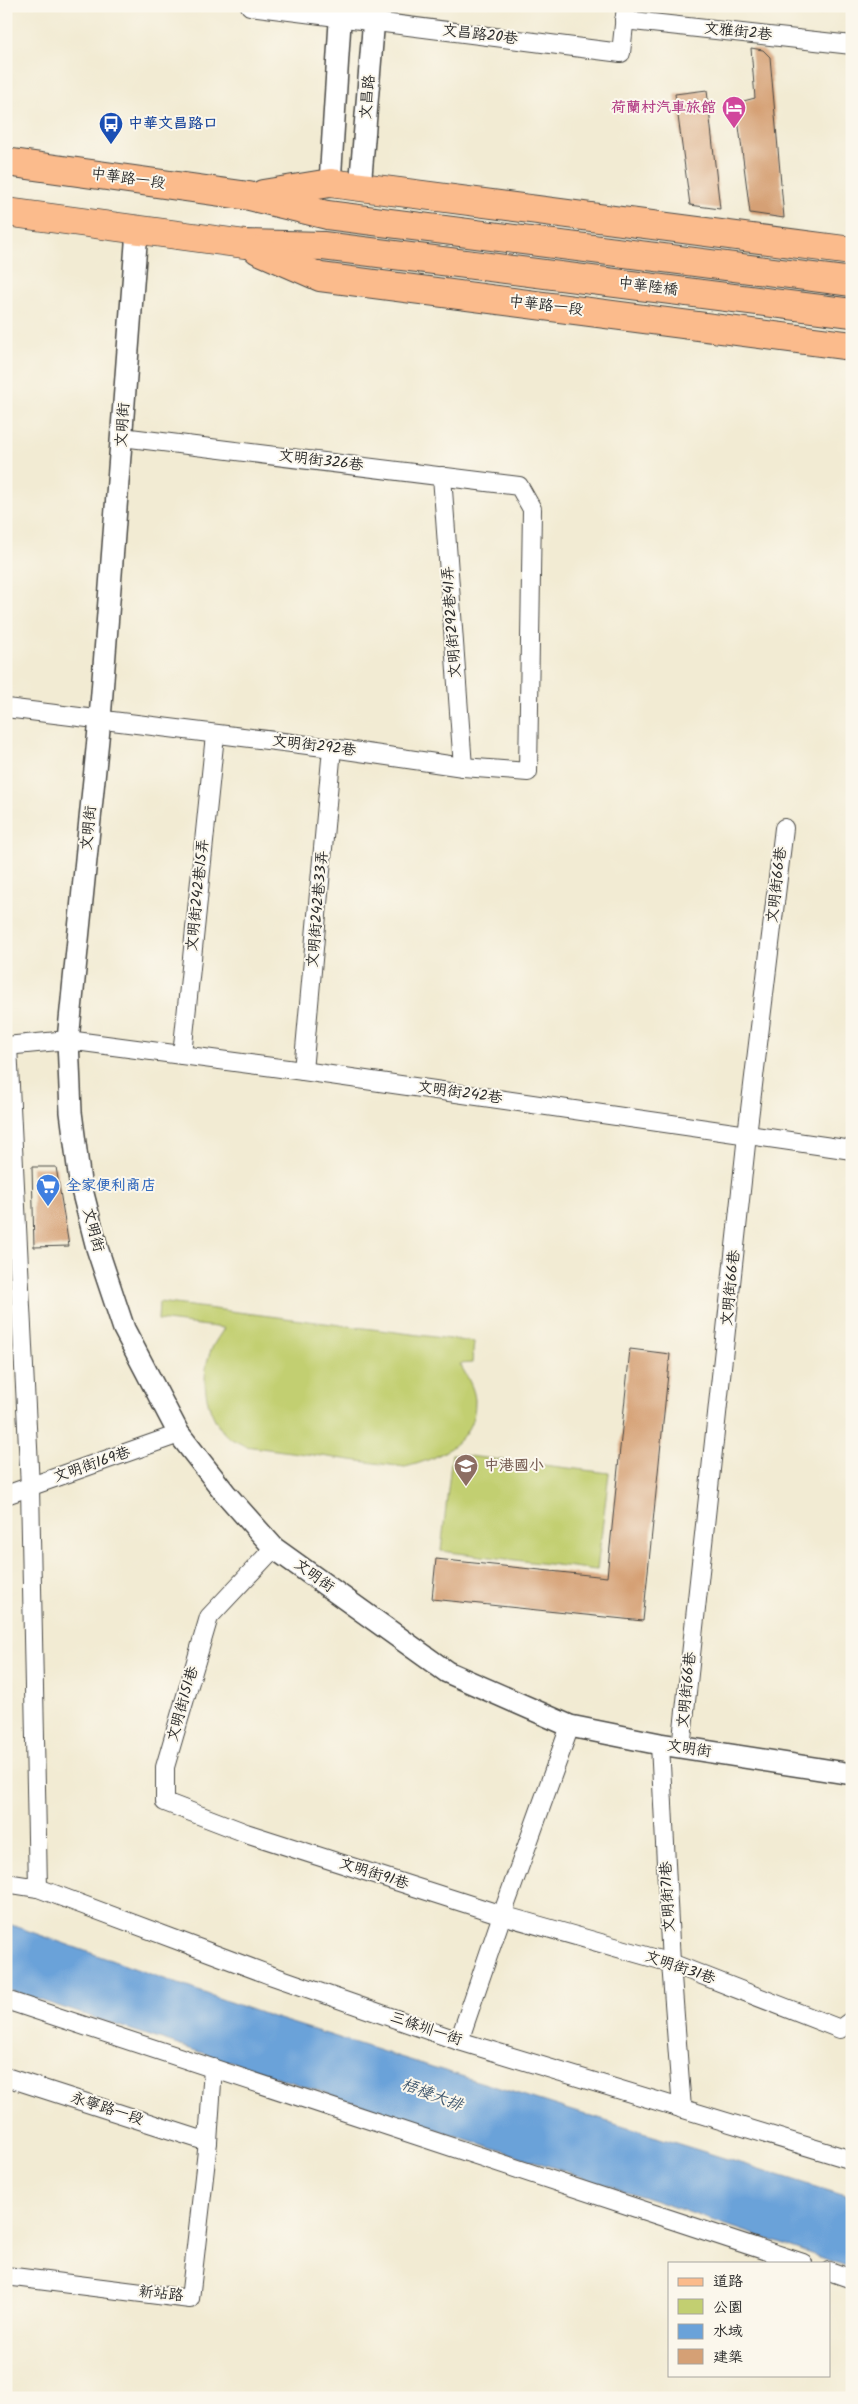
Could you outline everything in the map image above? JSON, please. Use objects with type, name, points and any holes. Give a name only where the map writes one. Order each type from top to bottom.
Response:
[{"type":"main road","name":"中華路一段","points":[[6,162],[249,196],[326,215],[447,230]]},
{"type":"main road","name":"中華路一段","points":[[249,196],[330,184],[852,251]]},
{"type":"main road","name":"中華路一段","points":[[6,212],[245,244],[323,246],[444,262]]},
{"type":"main road","name":"中華陸橋","points":[[447,230],[852,282]]},
{"type":"main road","name":"中華路一段","points":[[245,244],[320,277],[852,346]]},
{"type":"main road","name":"中華陸橋","points":[[444,262],[852,313]]},
{"type":"street","name":"文昌路20巷","points":[[250,6],[375,14],[621,53],[625,13]]},
{"type":"street","points":[[330,184],[340,13]]},
{"type":"street","name":"文雅街2巷","points":[[625,13],[852,45]]},
{"type":"street","name":"文昌路","points":[[360,188],[375,14]]},
{"type":"street","name":"文明街","points":[[137,231],[100,719],[68,1040],[71,1112],[79,1173],[97,1248],[124,1329],[179,1434],[225,1493],[274,1548],[447,1672],[570,1726],[681,1748],[852,1774]]},
{"type":"street","name":"文明街326巷","points":[[122,437],[519,486],[532,509],[528,772]]},
{"type":"street","name":"文明街292巷41弄","points":[[442,476],[463,767]]},
{"type":"street","name":"文明街292巷","points":[[6,708],[332,748],[463,767],[528,772]]},
{"type":"street","name":"文明街242巷15弄","points":[[182,1055],[215,735]]},
{"type":"street","name":"文明街242巷33弄","points":[[303,1071],[332,748]]},
{"type":"street","name":"文明街66巷","points":[[681,1748],[747,1135],[784,828]]},
{"type":"street","name":"文明街242巷","points":[[7,1046],[68,1040],[303,1071],[852,1150]]},
{"type":"street","points":[[7,1046],[30,1487],[38,1888]]},
{"type":"street","name":"文明街169巷","points":[[6,1495],[179,1434]]},
{"type":"street","name":"文明街151巷","points":[[246,1834],[165,1802],[165,1767],[209,1617],[274,1548]]},
{"type":"street","points":[[459,2041],[570,1726]]},
{"type":"street","name":"文明街71巷","points":[[660,1744],[671,1964],[682,2109]]},
{"type":"street","name":"文明街91巷","points":[[246,1834],[502,1915]]},
{"type":"street","name":"三條圳一街","points":[[6,1883],[38,1888],[270,1975],[459,2041],[852,2160]]},
{"type":"street","name":"文明街31巷","points":[[502,1915],[671,1964],[840,2029],[852,2020]]},
{"type":"street","points":[[6,2000],[800,2262]]},
{"type":"street","points":[[208,2142],[213,2068]]},
{"type":"street","name":"永寧路一段","points":[[6,2077],[208,2142]]},
{"type":"street","name":"新站路","points":[[6,2276],[190,2299],[208,2142]]},
{"type":"street","points":[[830,2271],[852,2279]]},
{"type":"green space","points":[[159,1302],[474,1342],[472,1363],[460,1364],[473,1390],[475,1400],[474,1414],[469,1427],[453,1446],[430,1459],[405,1467],[245,1446],[231,1439],[217,1424],[208,1403],[206,1392],[205,1381],[208,1359],[213,1345],[224,1328],[158,1320]]},
{"type":"green space","points":[[452,1454],[609,1473],[597,1570],[441,1551]]},
{"type":"water","name":"梧棲大排","points":[[6,1923],[272,2017],[852,2198],[852,2268],[653,2200],[6,1989]]},
{"type":"building","points":[[751,48],[763,50],[770,57],[784,218],[750,213],[736,103],[755,98]]},
{"type":"building","points":[[707,90],[720,209],[690,205],[675,94]]},
{"type":"building","name":"全家便利商店","points":[[32,1167],[56,1167],[69,1246],[34,1247]]},
{"type":"building","points":[[630,1349],[670,1354],[643,1621],[432,1599],[436,1559],[607,1577]]},
{"type":"place","name":"荷蘭村汽車旅館","points":[[734,129]]},
{"type":"place","name":"中華文昌路口","points":[[111,145]]},
{"type":"place","name":"全家便利商店","points":[[48,1207]]},
{"type":"place","name":"中港國小","points":[[466,1487]]}]
